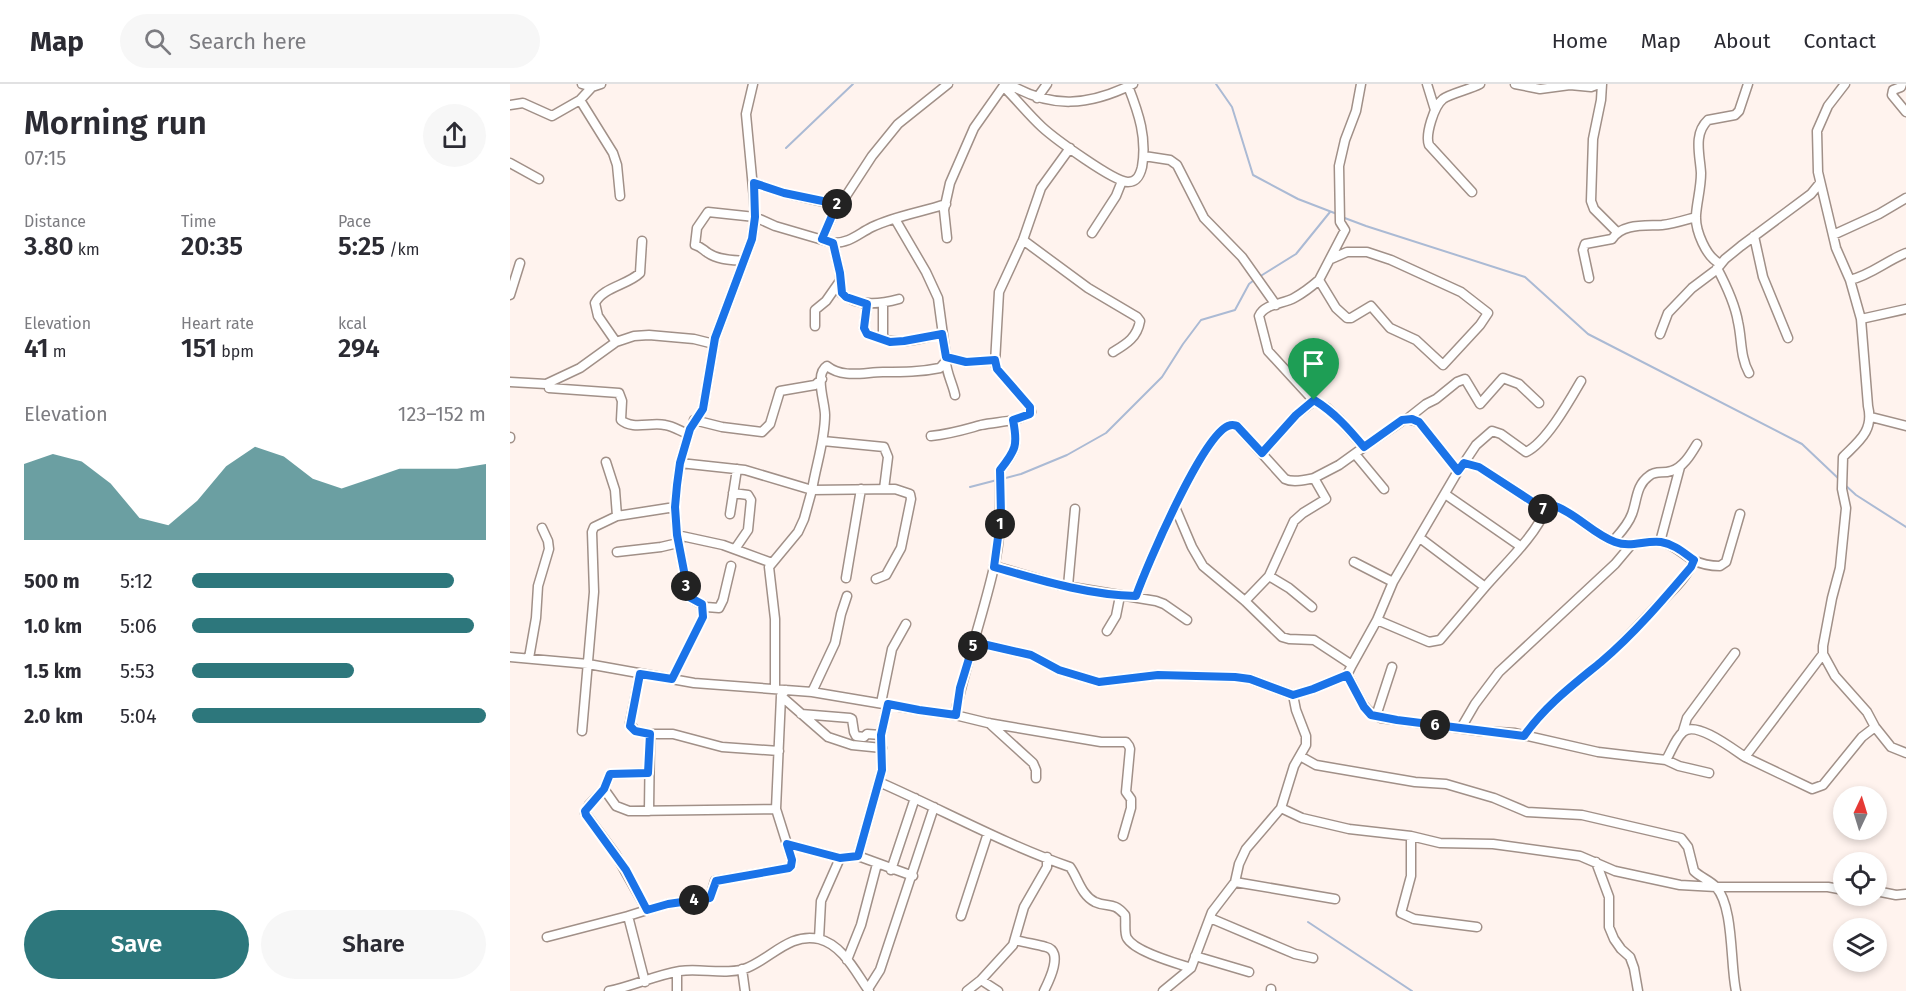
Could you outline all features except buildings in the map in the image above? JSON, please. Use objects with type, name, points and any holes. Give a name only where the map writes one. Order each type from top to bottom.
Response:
[{"type":"street","points":[[582,84],[597,85]]},
{"type":"street","points":[[731,566],[719,608],[706,607],[689,597],[686,591],[675,507],[680,463],[688,434],[694,420],[703,409],[714,344],[752,239],[755,217],[754,183],[746,114],[753,84]]},
{"type":"street","points":[[822,239],[837,204],[844,199],[872,156],[898,124],[948,84]]},
{"type":"street","points":[[1037,98],[1047,84]]},
{"type":"street","points":[[1361,84],[1356,111],[1344,140],[1339,166],[1340,222],[1345,230],[1319,280],[1292,299],[1265,308],[1258,316],[1268,351],[1314,400],[1339,419],[1364,447]]},
{"type":"street","points":[[1427,84],[1435,110]]},
{"type":"street","points":[[1472,192],[1429,145],[1428,135],[1435,110],[1443,99],[1479,84]]},
{"type":"street","points":[[1515,84],[1540,89],[1570,86],[1592,87],[1600,84],[1601,100],[1593,140],[1591,201],[1594,209],[1617,232]]},
{"type":"street","points":[[1845,84],[1828,106],[1817,130],[1820,183],[1836,249],[1850,280],[1861,319],[1868,406],[1871,417],[1868,431],[1843,457],[1842,489],[1846,508],[1840,568],[1832,598],[1823,654],[1835,676],[1868,712],[1875,727],[1891,747],[1906,753]]},
{"type":"street","points":[[1902,84],[1901,87],[1893,90],[1892,95],[1906,112]]},
{"type":"street","points":[[510,105],[523,103],[552,116],[580,100],[597,85]]},
{"type":"street","points":[[1006,85],[1037,98],[1056,102],[1095,99],[1131,85],[1143,130],[1144,156],[1139,176],[1135,180],[1122,181],[1070,148],[1044,129],[1006,85]]},
{"type":"street","points":[[947,238],[944,210],[950,183],[974,128],[1006,85]]},
{"type":"street","points":[[1747,85],[1739,111],[1735,115],[1708,120],[1701,130],[1697,154],[1701,172],[1696,217],[1709,255],[1719,266],[1728,290],[1738,322],[1742,351],[1749,373]]},
{"type":"street","points":[[1430,95],[1443,99]]},
{"type":"street","points":[[580,100],[613,153],[617,165],[620,196]]},
{"type":"street","points":[[931,435],[953,434],[1030,414],[1030,407],[997,369],[995,360],[998,340],[999,292],[1023,240],[1041,188],[1070,148]]},
{"type":"street","points":[[1144,156],[1170,160],[1177,165],[1204,218],[1242,257],[1276,305]]},
{"type":"street","points":[[510,164],[539,179]]},
{"type":"street","points":[[1092,233],[1116,196],[1122,181]]},
{"type":"street","points":[[754,183],[784,193],[837,204]]},
{"type":"street","points":[[1660,334],[1664,321],[1674,306],[1692,288],[1755,236],[1811,195],[1820,183]]},
{"type":"street","points":[[1833,236],[1906,198]]},
{"type":"street","points":[[744,261],[716,257],[695,245],[697,228],[708,212],[755,217],[775,226],[833,243],[848,242],[872,227],[946,204]]},
{"type":"street","points":[[1588,278],[1583,247],[1589,243],[1612,239],[1617,232],[1643,225],[1664,225],[1696,217]]},
{"type":"street","points":[[895,219],[936,292],[946,360],[955,396]]},
{"type":"street","points":[[1755,236],[1763,277],[1788,338]]},
{"type":"street","points":[[1023,240],[1088,288],[1137,317],[1140,321],[1135,336],[1130,342],[1113,352]]},
{"type":"street","points":[[616,342],[597,316],[595,303],[600,296],[631,281],[640,273],[642,241]]},
{"type":"street","points":[[833,243],[842,293],[846,297],[867,304],[883,304],[899,299]]},
{"type":"street","points":[[1319,280],[1336,308],[1347,318],[1352,318],[1371,306],[1390,328],[1416,340],[1443,365],[1480,325],[1488,313],[1461,292],[1367,252],[1347,252],[1331,259]]},
{"type":"street","points":[[1850,280],[1866,276],[1906,253]]},
{"type":"street","points":[[510,295],[520,263]]},
{"type":"street","points":[[815,326],[815,310],[826,301],[840,281]]},
{"type":"street","points":[[867,304],[864,328],[867,334],[890,342],[942,334]]},
{"type":"street","points":[[883,304],[883,339]]},
{"type":"street","points":[[1861,319],[1906,309]]},
{"type":"street","points":[[510,382],[546,384],[580,368],[616,342],[634,336],[694,339],[714,344]]},
{"type":"street","points":[[946,360],[966,362],[995,360]]},
{"type":"street","points":[[547,937],[668,904],[710,898],[716,881],[791,866],[792,860],[776,808],[781,692],[774,641],[776,619],[769,573],[772,563],[798,532],[812,490],[818,453],[823,441],[825,414],[822,370],[827,366],[842,372],[861,375],[881,372],[919,373],[940,368],[946,360]]},
{"type":"street","points":[[1136,596],[1148,564],[1175,507],[1206,450],[1226,427],[1232,424],[1237,426],[1285,479],[1305,480],[1314,478],[1339,465],[1436,399],[1457,382],[1465,379],[1480,404],[1503,378],[1520,384],[1539,403]]},
{"type":"street","points":[[694,420],[722,427],[762,432],[770,423],[780,391],[815,385],[822,379]]},
{"type":"street","points":[[974,642],[1031,655],[1059,670],[1099,682],[1158,675],[1235,677],[1250,679],[1293,695],[1347,675],[1377,620],[1393,582],[1458,471],[1476,446],[1492,431],[1501,434],[1526,452],[1530,450],[1562,412],[1581,381]]},
{"type":"street","points":[[549,388],[619,393],[622,401],[621,420],[624,423],[630,425],[664,424],[688,434]]},
{"type":"street","points":[[1262,453],[1296,415],[1314,400]]},
{"type":"street","points":[[1871,417],[1906,426]]},
{"type":"street","points":[[1407,419],[1419,422],[1458,471]]},
{"type":"street","points":[[956,715],[960,688],[994,567],[1001,515],[1000,470],[1011,459],[1014,449],[1017,437],[1013,420]]},
{"type":"street","points":[[823,441],[884,447],[888,457],[884,489]]},
{"type":"street","points":[[1660,542],[1680,467],[1697,444]]},
{"type":"street","points":[[1355,454],[1384,489]]},
{"type":"street","points":[[606,462],[615,490],[617,516]]},
{"type":"street","points":[[680,463],[737,469],[812,490],[884,489],[907,492],[911,499],[901,548],[886,575],[876,579]]},
{"type":"street","points":[[1464,463],[1479,467],[1545,510]]},
{"type":"street","points":[[1613,542],[1626,526],[1639,489],[1648,476],[1656,472],[1671,472],[1680,467]]},
{"type":"street","points":[[730,514],[737,469]]},
{"type":"street","points":[[1245,601],[1269,576],[1294,521],[1326,499],[1314,478]]},
{"type":"street","points":[[846,578],[861,489]]},
{"type":"street","points":[[733,493],[748,495],[751,500],[748,530],[735,549]]},
{"type":"street","points":[[1445,494],[1520,546]]},
{"type":"street","points":[[1545,510],[1555,506],[1563,509],[1587,527],[1613,542],[1631,545],[1660,542],[1678,548],[1694,560],[1720,567],[1726,562],[1740,514]]},
{"type":"street","points":[[582,731],[595,580],[592,532],[597,524],[617,516],[675,507]]},
{"type":"street","points":[[1175,507],[1203,566],[1245,601],[1281,637],[1314,640],[1353,665]]},
{"type":"street","points":[[1068,586],[1075,509]]},
{"type":"street","points":[[1377,620],[1430,642],[1440,640],[1542,520],[1545,510]]},
{"type":"street","points":[[529,658],[536,618],[538,585],[549,549],[542,528]]},
{"type":"street","points":[[1420,538],[1485,587]]},
{"type":"street","points":[[617,552],[661,547],[678,539],[735,549],[772,563]]},
{"type":"street","points":[[1461,728],[1475,704],[1499,672],[1615,564],[1631,545]]},
{"type":"street","points":[[1524,736],[1554,700],[1602,661],[1644,621],[1672,591],[1694,560]]},
{"type":"street","points":[[1354,561],[1393,582]]},
{"type":"street","points":[[994,567],[1045,582],[1120,596],[1136,596],[1164,604],[1187,620]]},
{"type":"street","points":[[1269,576],[1289,588],[1312,608]]},
{"type":"street","points":[[812,692],[835,643],[847,596]]},
{"type":"street","points":[[1107,631],[1116,616],[1120,596]]},
{"type":"street","points":[[672,679],[703,617],[702,604]]},
{"type":"street","points":[[858,856],[883,763],[881,735],[892,649],[906,624]]},
{"type":"street","points":[[1666,760],[1683,731],[1687,718],[1735,653]]},
{"type":"street","points":[[1745,757],[1823,654]]},
{"type":"street","points":[[510,657],[588,664],[672,679],[781,692],[812,692],[956,715],[988,723],[1101,742],[1128,744],[1130,749],[1125,786],[1131,799],[1131,808],[1123,836]]},
{"type":"street","points":[[1376,716],[1392,667]]},
{"type":"street","points":[[640,674],[630,726],[635,731],[650,734],[673,734],[722,747],[779,751]]},
{"type":"street","points":[[1347,675],[1364,707],[1371,715],[1524,736],[1598,752],[1666,760],[1679,766],[1709,773]]},
{"type":"street","points":[[781,692],[801,714],[828,737],[852,745],[882,748]]},
{"type":"street","points":[[1163,991],[1191,968],[1210,918],[1235,882],[1239,864],[1246,849],[1281,808],[1294,766],[1306,745],[1306,736],[1293,695]]},
{"type":"street","points":[[801,714],[850,718],[856,736],[881,735]]},
{"type":"street","points":[[988,723],[1033,763],[1036,778]]},
{"type":"street","points":[[1683,731],[1698,730],[1713,736],[1745,757],[1812,789],[1823,785],[1862,737],[1875,727]]},
{"type":"street","points":[[649,811],[650,734]]},
{"type":"street","points":[[1300,756],[1316,765],[1415,782],[1446,784],[1494,798],[1527,812],[1582,815],[1681,838],[1688,847],[1694,871],[1716,887],[1728,909],[1732,973],[1736,991]]},
{"type":"street","points":[[647,910],[626,870],[585,813],[589,805],[604,789],[610,774],[648,773]]},
{"type":"street","points":[[879,782],[988,833],[1070,867],[1080,887],[1096,902],[1113,904],[1125,915],[1125,937],[1130,942],[1157,957],[1191,968]]},
{"type":"street","points":[[604,789],[616,806],[624,810],[776,808]]},
{"type":"street","points":[[891,870],[915,798]]},
{"type":"street","points":[[609,991],[677,972],[742,969],[788,943],[810,938],[819,939],[836,949],[869,990],[880,970],[934,807]]},
{"type":"street","points":[[1281,808],[1302,818],[1349,830],[1411,837],[1440,843],[1493,844],[1580,855],[1634,876],[1680,885],[1833,888]]},
{"type":"street","points":[[961,916],[988,833]]},
{"type":"street","points":[[1411,837],[1411,876],[1401,913],[1414,919],[1477,927]]},
{"type":"street","points":[[787,844],[840,858],[858,856],[891,870],[913,876]]},
{"type":"street","points":[[967,991],[981,980],[1016,940],[1024,907],[1047,867],[1047,857]]},
{"type":"street","points":[[819,939],[821,901],[840,858]]},
{"type":"street","points":[[1596,862],[1609,897],[1609,927],[1617,944],[1630,957],[1638,991]]},
{"type":"street","points":[[847,960],[861,925],[877,864]]},
{"type":"street","points":[[1235,882],[1335,899]]},
{"type":"street","points":[[1887,893],[1906,894]]},
{"type":"street","points":[[628,916],[645,982]]},
{"type":"street","points":[[1210,918],[1295,954],[1314,958]]},
{"type":"street","points":[[1016,940],[1034,946],[1046,946],[1053,953],[1055,966],[1044,991]]},
{"type":"street","points":[[1195,956],[1250,972]]},
{"type":"street","points":[[742,969],[745,991]]},
{"type":"street","points":[[677,972],[677,991]]},
{"type":"street","points":[[981,980],[998,991]]},
{"type":"waterway","points":[[786,148],[853,84]]},
{"type":"waterway","points":[[1216,84],[1232,107],[1253,175],[1298,199],[1337,214]]},
{"type":"waterway","points":[[1259,277],[1296,254],[1330,212]]},
{"type":"waterway","points":[[1342,217],[1525,277],[1588,334],[1802,444],[1840,480]]},
{"type":"waterway","points":[[1002,479],[1021,474],[1067,455],[1106,433],[1162,377],[1201,320],[1235,310],[1249,284],[1254,280]]},
{"type":"waterway","points":[[970,487],[997,480]]},
{"type":"waterway","points":[[1844,484],[1856,495],[1906,527]]},
{"type":"waterway","points":[[1308,922],[1412,991]]},
{"type":"route","points":[[754,183],[784,193],[837,204],[822,239],[833,243],[842,293],[846,297],[867,304],[864,328],[867,334],[890,342],[942,334],[946,357],[966,362],[995,360],[997,369],[1030,407],[1030,414],[1013,420],[1017,437],[1014,449],[1011,459],[1000,470],[1001,515],[994,567],[1059,585],[1120,596],[1136,596],[1155,549],[1212,441],[1232,424],[1237,426],[1262,453],[1296,415],[1314,400],[1339,419],[1364,447],[1402,420],[1412,419],[1419,422],[1458,471],[1464,463],[1479,467],[1545,510],[1555,506],[1563,509],[1587,527],[1613,542],[1631,545],[1660,542],[1678,548],[1694,560],[1691,567],[1644,621],[1602,661],[1554,700],[1524,736],[1371,715],[1364,707],[1347,675],[1293,695],[1250,679],[1235,677],[1158,675],[1099,682],[1059,670],[1031,655],[974,642],[960,688],[956,715],[888,704],[881,735],[882,770],[858,856],[840,858],[787,844],[792,860],[789,868],[716,881],[710,898],[668,904],[647,910],[626,870],[585,811],[604,789],[610,774],[648,773],[650,734],[635,731],[630,726],[640,674],[672,679],[703,617],[702,604],[689,597],[686,591],[677,535],[675,507],[677,485],[680,463],[690,429],[703,409],[715,338],[752,239],[755,217],[754,183]]}]
